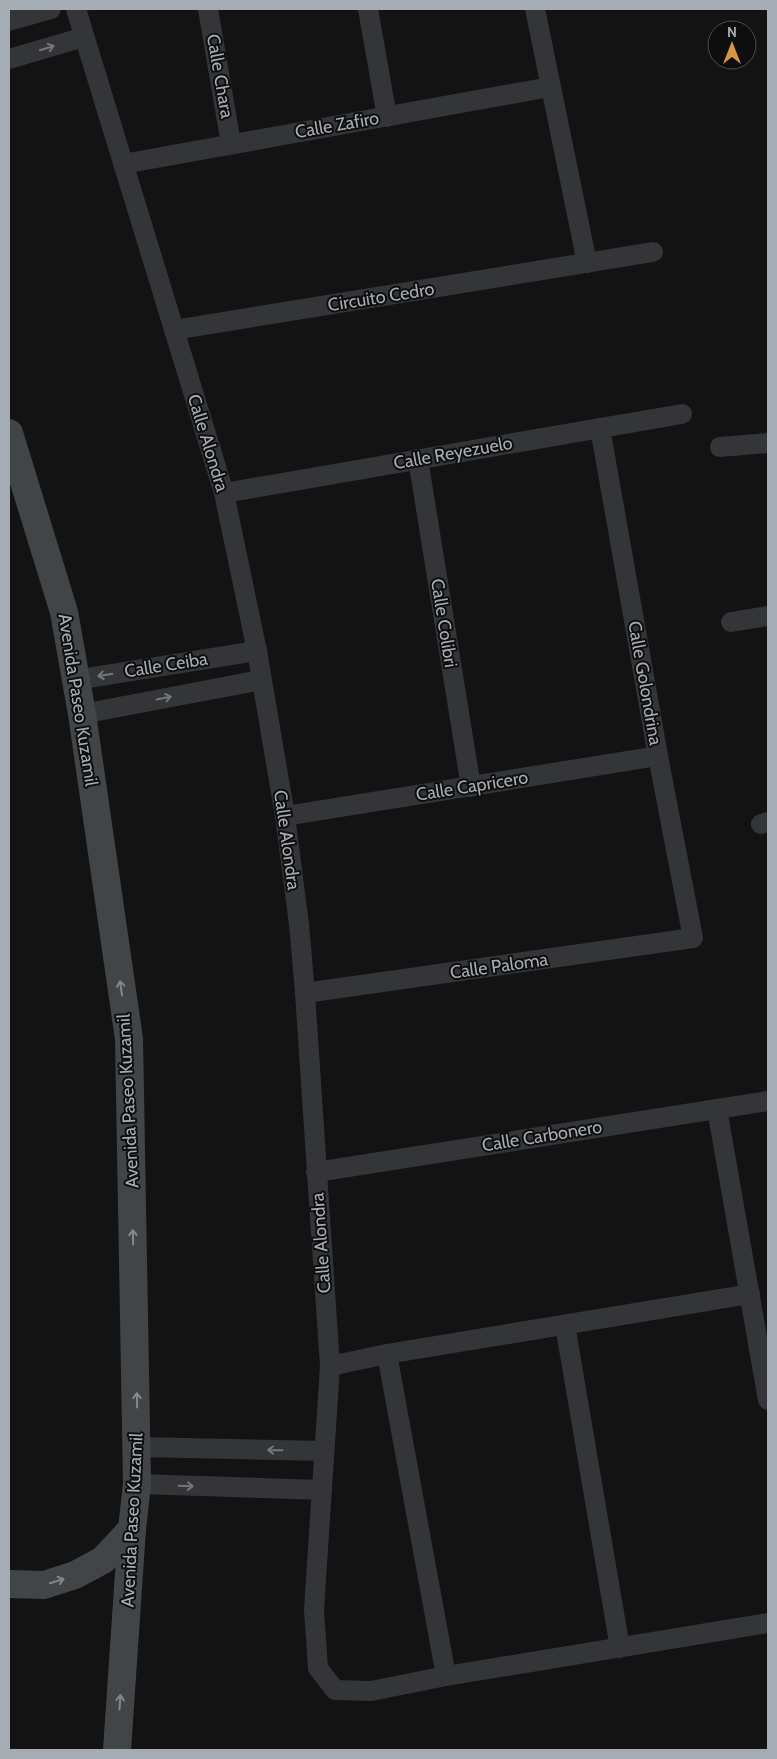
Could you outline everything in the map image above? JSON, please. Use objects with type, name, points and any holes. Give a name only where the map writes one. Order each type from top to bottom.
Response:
[{"type":"main road","name":"Avenida Paseo Kuzamil","points":[[9,434],[64,612],[82,714],[129,1040],[138,1447],[137,1484],[132,1529],[117,1750]]},
{"type":"main road","points":[[9,1584],[44,1585],[75,1575],[104,1560],[132,1529]]},
{"type":"street","points":[[9,21],[51,9]]},
{"type":"street","name":"Calle Alondra","points":[[76,9],[224,493],[257,651],[285,816],[299,924],[305,993],[330,1366],[314,1610],[318,1668],[335,1690],[371,1691],[446,1676]]},
{"type":"street","name":"Calle Chara","points":[[208,9],[232,144]]},
{"type":"street","points":[[368,9],[387,117]]},
{"type":"street","points":[[535,9],[587,263]]},
{"type":"street","points":[[9,59],[84,37]]},
{"type":"street","name":"Calle Zafiro","points":[[123,164],[550,88]]},
{"type":"street","name":"Circuito Cedro","points":[[174,330],[653,252]]},
{"type":"street","name":"Calle Reyezuelo","points":[[224,493],[682,414]]},
{"type":"street","name":"Calle Golondrina","points":[[600,428],[692,938]]},
{"type":"street","points":[[720,447],[768,443]]},
{"type":"street","name":"Calle Colibri","points":[[418,459],[471,787]]},
{"type":"street","points":[[731,622],[768,616]]},
{"type":"street","name":"Calle Ceiba","points":[[75,680],[257,651]]},
{"type":"street","name":"Calle Ceiba","points":[[82,714],[261,680]]},
{"type":"street","name":"Calle Capricero","points":[[285,816],[658,756]]},
{"type":"street","name":"Calle Paloma","points":[[305,993],[692,938]]},
{"type":"street","name":"Calle Carbonero","points":[[316,1172],[768,1101]]},
{"type":"street","points":[[717,1108],[768,1400]]},
{"type":"street","points":[[330,1366],[387,1354],[750,1294]]},
{"type":"street","points":[[565,1324],[620,1648]]},
{"type":"street","points":[[387,1354],[446,1676],[768,1623]]},
{"type":"street","points":[[138,1447],[324,1451]]},
{"type":"street","points":[[137,1484],[322,1490]]}]
